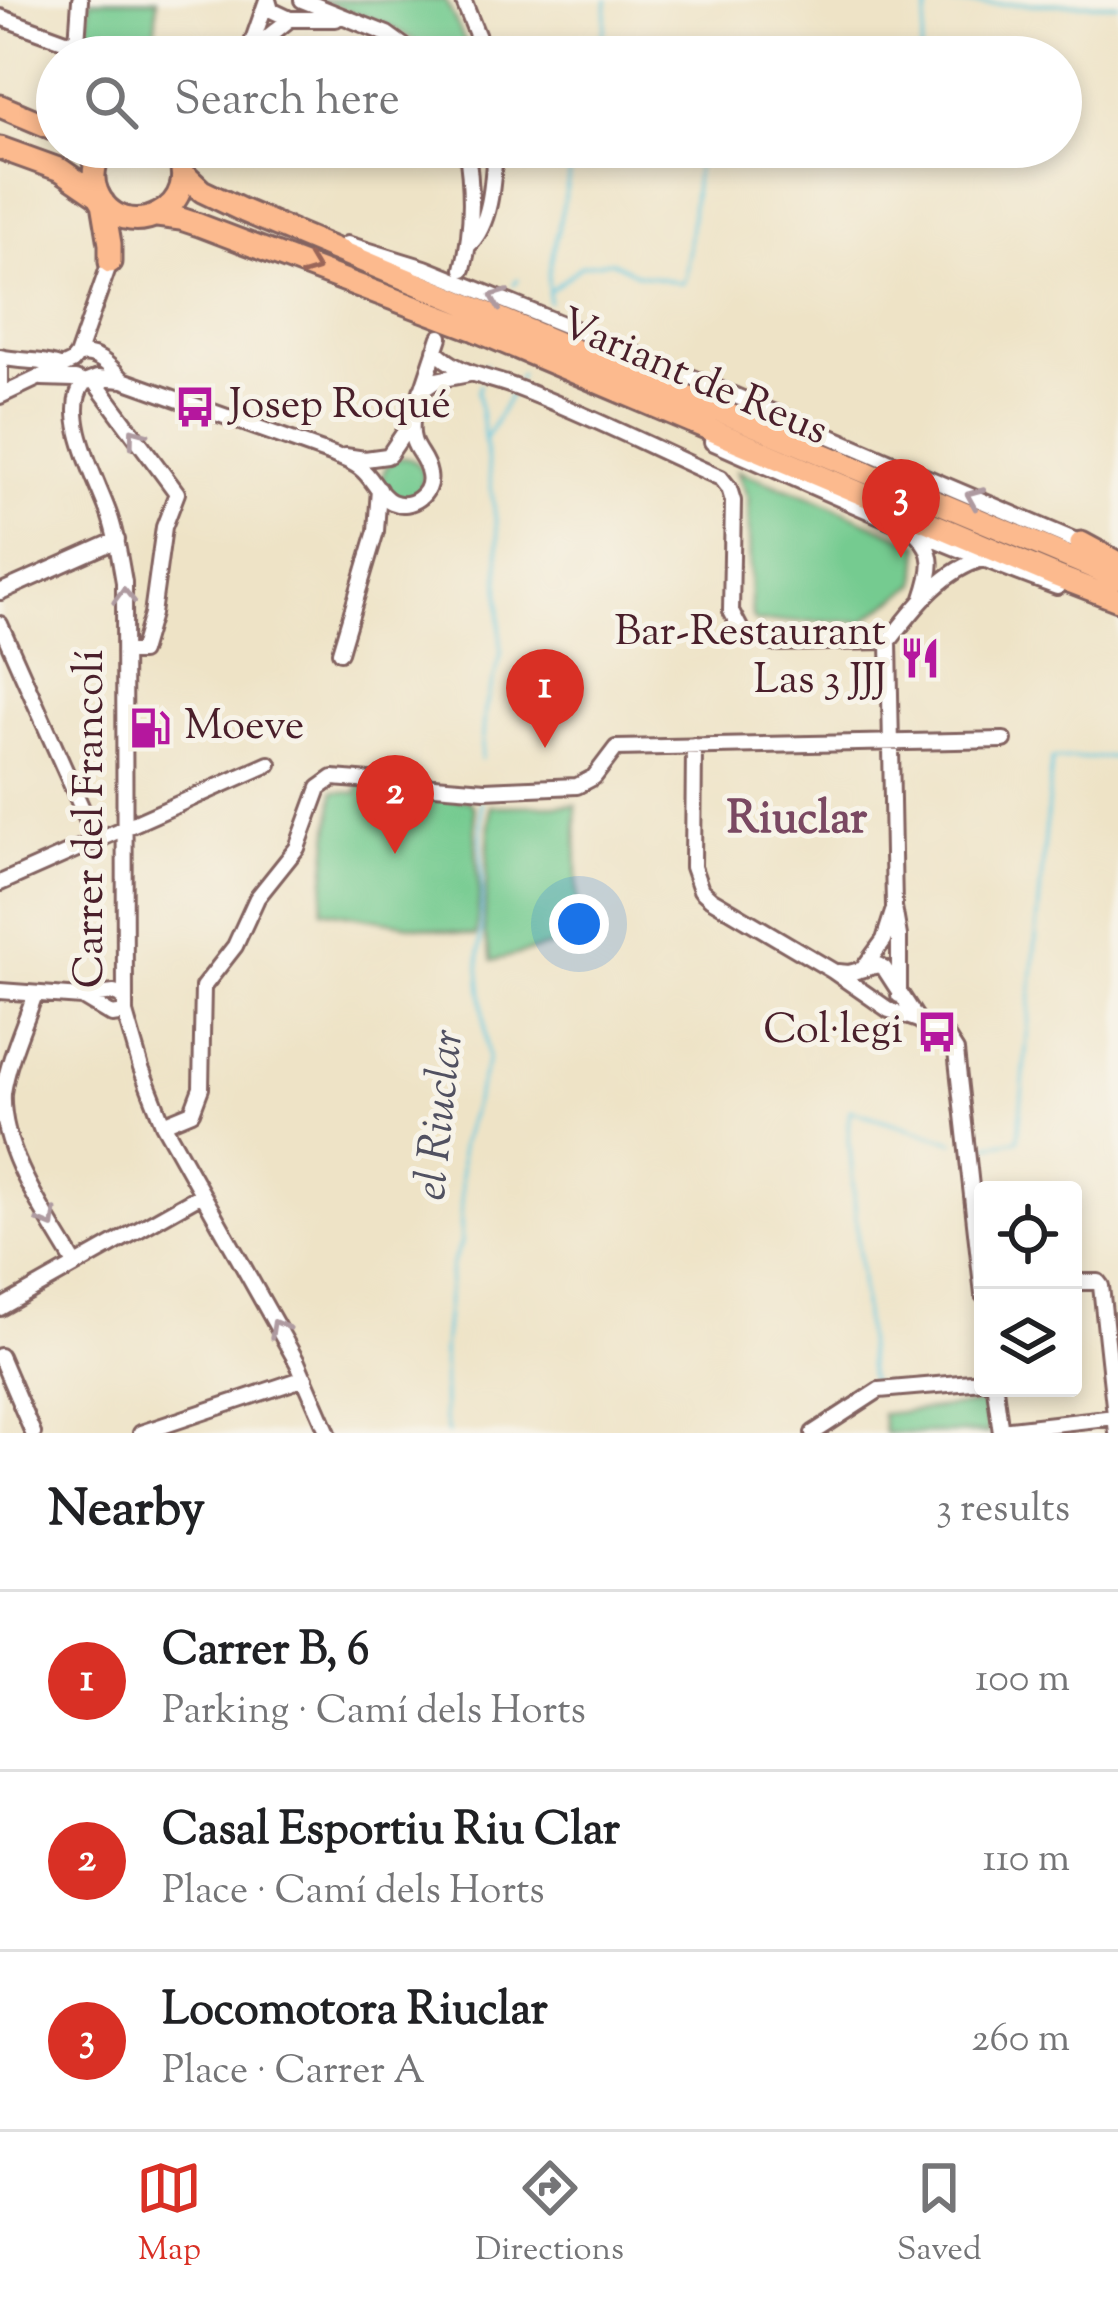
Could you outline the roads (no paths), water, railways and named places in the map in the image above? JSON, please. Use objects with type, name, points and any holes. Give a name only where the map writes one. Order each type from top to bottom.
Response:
[{"type":"highway","points":[[0,106],[36,126]]},
{"type":"highway","points":[[0,121],[36,130]]},
{"type":"highway","points":[[0,148],[36,161]]},
{"type":"highway","points":[[56,168],[122,217],[152,218]]},
{"type":"highway","points":[[95,168],[110,262]]},
{"type":"highway","points":[[110,262],[124,242],[166,211],[179,194],[180,168]]},
{"type":"highway","name":"Variant de Reus","points":[[188,168],[202,191],[244,211],[314,235],[1108,592]]},
{"type":"highway","name":"Variant de Reus","points":[[152,218],[182,219],[475,330],[1108,592]]},
{"type":"highway","points":[[616,389],[616,398],[686,430]]},
{"type":"highway","points":[[1081,543],[1118,563]]},
{"type":"street","points":[[78,36],[80,0]]},
{"type":"street","points":[[268,0],[271,10],[290,19],[347,19]]},
{"type":"street","points":[[256,36],[268,0]]},
{"type":"street","points":[[302,0],[390,36]]},
{"type":"street","points":[[463,0],[478,36]]},
{"type":"street","points":[[0,17],[43,36]]},
{"type":"street","points":[[269,36],[290,19]]},
{"type":"street","points":[[463,269],[472,200],[468,168]]},
{"type":"street","points":[[469,245],[479,235],[494,168]]},
{"type":"street","points":[[314,235],[425,268],[1081,543]]},
{"type":"street","name":"Carrer del Francolí","points":[[110,262],[80,372],[75,411],[82,447],[117,540],[124,582],[124,1005],[163,1124],[305,1378],[328,1433]]},
{"type":"street","name":"Carrer del Francolí","points":[[80,372],[101,366],[93,336],[97,302]]},
{"type":"street","points":[[340,652],[376,531],[376,474],[412,421],[437,343],[447,363],[469,374],[515,386],[721,478],[733,501],[731,610],[742,632],[770,643],[889,640]]},
{"type":"street","points":[[123,380],[98,358],[83,353],[80,372],[177,493],[164,527],[149,634],[142,652],[124,652]]},
{"type":"street","points":[[0,358],[0,392],[41,378],[80,372]]},
{"type":"street","points":[[0,358],[54,363],[123,380],[334,455],[361,468],[397,504],[414,502],[427,491],[430,474],[413,445],[412,421]]},
{"type":"street","points":[[0,358],[25,385]]},
{"type":"street","points":[[421,392],[437,380],[469,374]]},
{"type":"street","points":[[686,430],[984,559],[1108,592]]},
{"type":"street","points":[[334,455],[364,459],[406,451],[422,459]]},
{"type":"street","points":[[376,531],[397,504]]},
{"type":"street","points":[[911,529],[931,554],[933,568],[923,598]]},
{"type":"street","points":[[0,592],[117,540]]},
{"type":"street","points":[[899,995],[889,640],[923,598],[967,563],[984,559]]},
{"type":"street","points":[[0,624],[95,840]]},
{"type":"street","points":[[163,1124],[192,1112],[201,1088],[203,987],[235,946],[257,898],[297,848],[319,788],[333,778],[485,790],[577,786],[594,777],[616,748],[1004,740]]},
{"type":"street","points":[[694,746],[693,867],[700,890],[889,1010],[947,1036],[956,1051],[983,1289]]},
{"type":"street","points":[[0,883],[269,764]]},
{"type":"street","points":[[862,969],[878,952],[894,907]]},
{"type":"street","points":[[833,971],[884,968],[918,1020]]},
{"type":"street","points":[[862,969],[872,998]]},
{"type":"street","points":[[0,991],[82,997],[112,1015],[124,1005]]},
{"type":"street","points":[[35,994],[8,1075],[2,1116],[16,1163],[75,1264]]},
{"type":"street","points":[[0,1308],[202,1194]]},
{"type":"street","points":[[996,1397],[1001,1431],[1116,1425],[1101,1286],[1082,1281]]},
{"type":"street","points":[[0,1356],[33,1433]]},
{"type":"street","points":[[141,1433],[305,1378]]},
{"type":"street","points":[[813,1433],[879,1390],[974,1382]]},
{"type":"waterway","points":[[602,36],[607,0]]},
{"type":"waterway","points":[[923,36],[928,4],[1118,4]]},
{"type":"waterway","points":[[549,302],[548,277],[571,168]]},
{"type":"waterway","points":[[550,291],[581,266],[611,261],[637,274],[683,283],[697,168]]},
{"type":"waterway","points":[[514,284],[518,279]]},
{"type":"waterway","points":[[484,369],[486,364]]},
{"type":"waterway","points":[[518,379],[520,374]]},
{"type":"waterway","points":[[480,385],[498,537],[501,655],[485,709],[481,759]]},
{"type":"waterway","points":[[485,440],[510,395]]},
{"type":"waterway","points":[[987,1145],[1018,1140],[1052,759],[1118,757]]},
{"type":"waterway","name":"el Riuclar","points":[[448,1433],[443,1350],[451,1267],[461,1243],[461,1146],[488,1059],[479,968],[481,801]]},
{"type":"waterway","points":[[873,1387],[850,1110],[954,1142]]},
{"type":"place","name":"Josep Roqué","points":[[195,407]]},
{"type":"place","name":"Locomotora Riuclar","points":[[901,558]]},
{"type":"place","name":"Bar-Restaurant Las 3 JJJ","points":[[920,658]]},
{"type":"place","name":"Moeve","points":[[150,728]]},
{"type":"place","name":"Carrer B, 6","points":[[545,748]]},
{"type":"place","name":"Casal Esportiu Riu Clar","points":[[395,854]]},
{"type":"place","name":"Col·legi","points":[[937,1032]]},
{"type":"district","name":"Riuclar","points":[[797,821]]}]
